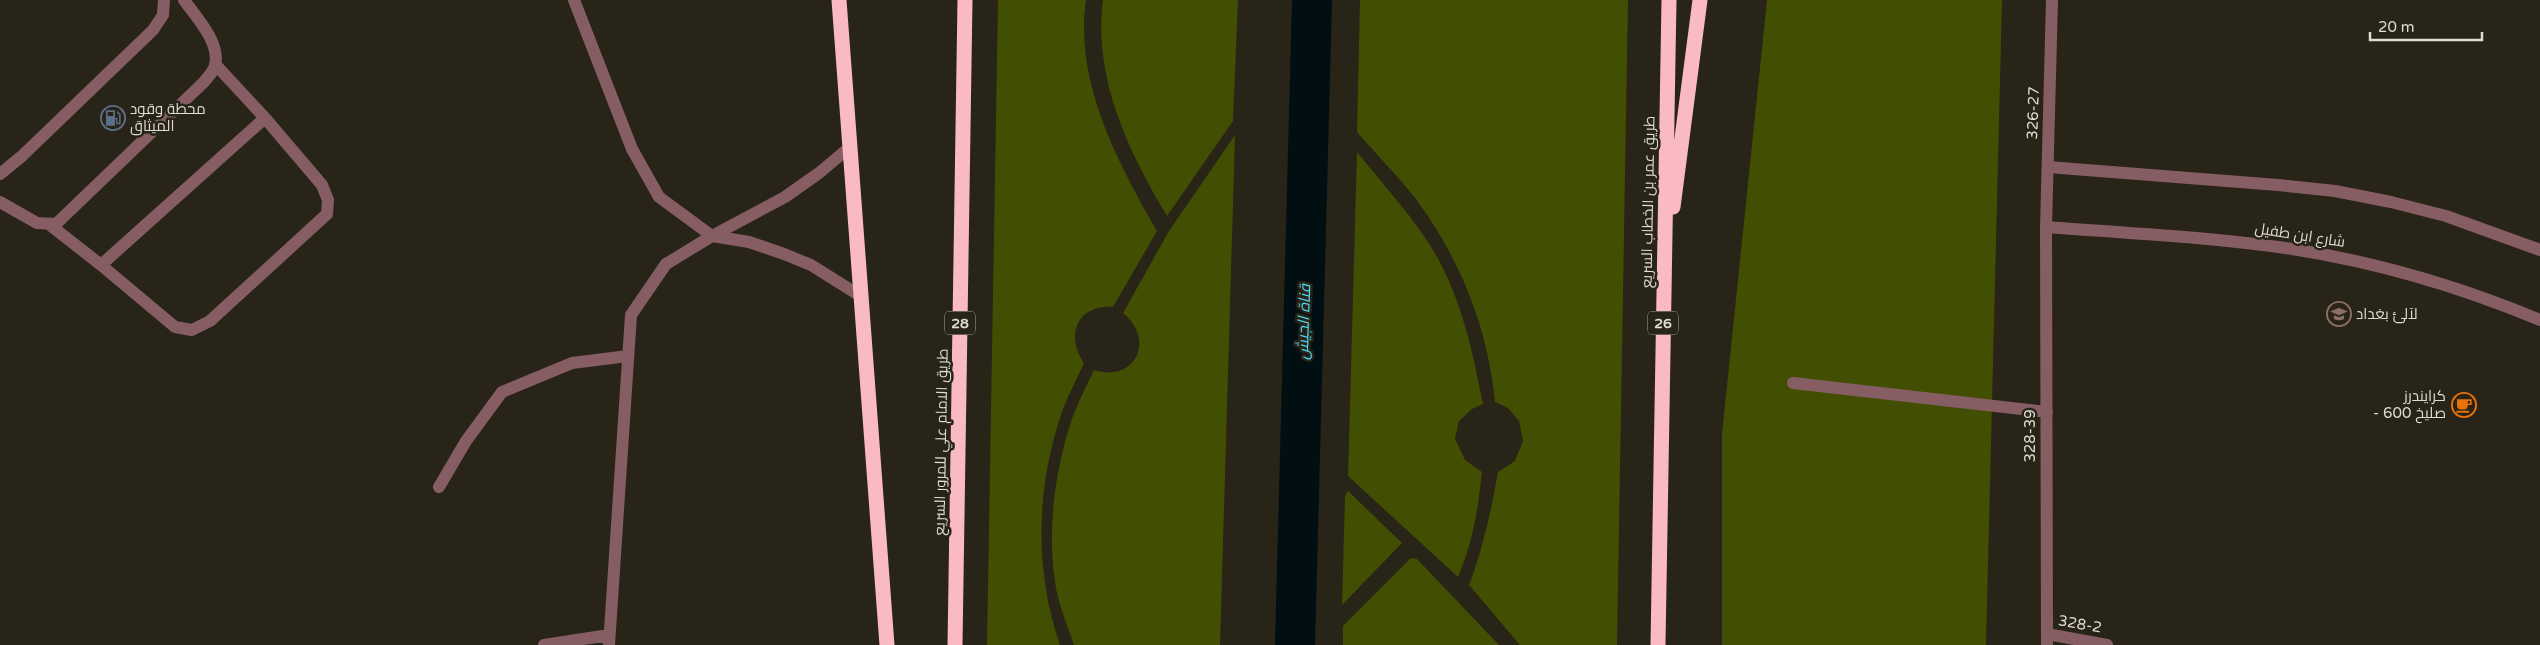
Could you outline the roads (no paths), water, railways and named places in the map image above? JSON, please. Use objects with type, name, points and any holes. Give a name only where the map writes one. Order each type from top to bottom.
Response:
[{"type":"highway","points":[[839,0],[887,645]]},
{"type":"highway","name":"طريق الامام علي للمرور السريع","points":[[955,645],[964,0]]},
{"type":"highway","name":"طريق عمر بن الخطاب السريع","points":[[1658,645],[1669,0]]},
{"type":"highway","points":[[1664,281],[1700,0]]},
{"type":"street","points":[[0,174],[22,156],[153,30],[163,15],[164,0]]},
{"type":"street","points":[[50,225],[175,327],[192,330],[210,321],[327,214],[328,200],[322,185],[216,64],[210,37],[184,0]]},
{"type":"street","points":[[574,0],[632,149],[659,197],[712,236],[748,242],[784,254],[811,265],[862,297]]},
{"type":"street","name":"326-27","points":[[2046,227],[2052,0]]},
{"type":"street","points":[[0,202],[37,223],[56,224],[197,88],[216,64]]},
{"type":"street","points":[[101,265],[265,118]]},
{"type":"street","points":[[544,645],[609,640],[631,315],[666,264],[712,236],[785,197],[819,174],[850,147]]},
{"type":"street","points":[[2048,167],[2278,184],[2335,191],[2391,202],[2446,216],[2540,250]]},
{"type":"street","name":"شارع ابن طفيل","points":[[2046,227],[2231,241],[2337,258],[2415,277],[2540,320]]},
{"type":"street","name":"328-39","points":[[2046,227],[2047,640]]},
{"type":"street","points":[[439,487],[466,441],[502,392],[572,363],[628,356]]},
{"type":"street","points":[[1793,383],[2046,412]]},
{"type":"street","name":"328-2","points":[[2047,640],[2108,645]]},
{"type":"waterway","name":"قناة الجيش","points":[[1295,645],[1312,0]]},
{"type":"place","name":"محطة وقود الميثاق","points":[[113,118]]},
{"type":"place","name":"لآلئ بغداد","points":[[2339,314]]},
{"type":"place","name":"كرايندرز - صليخ 600","points":[[2464,405]]}]
